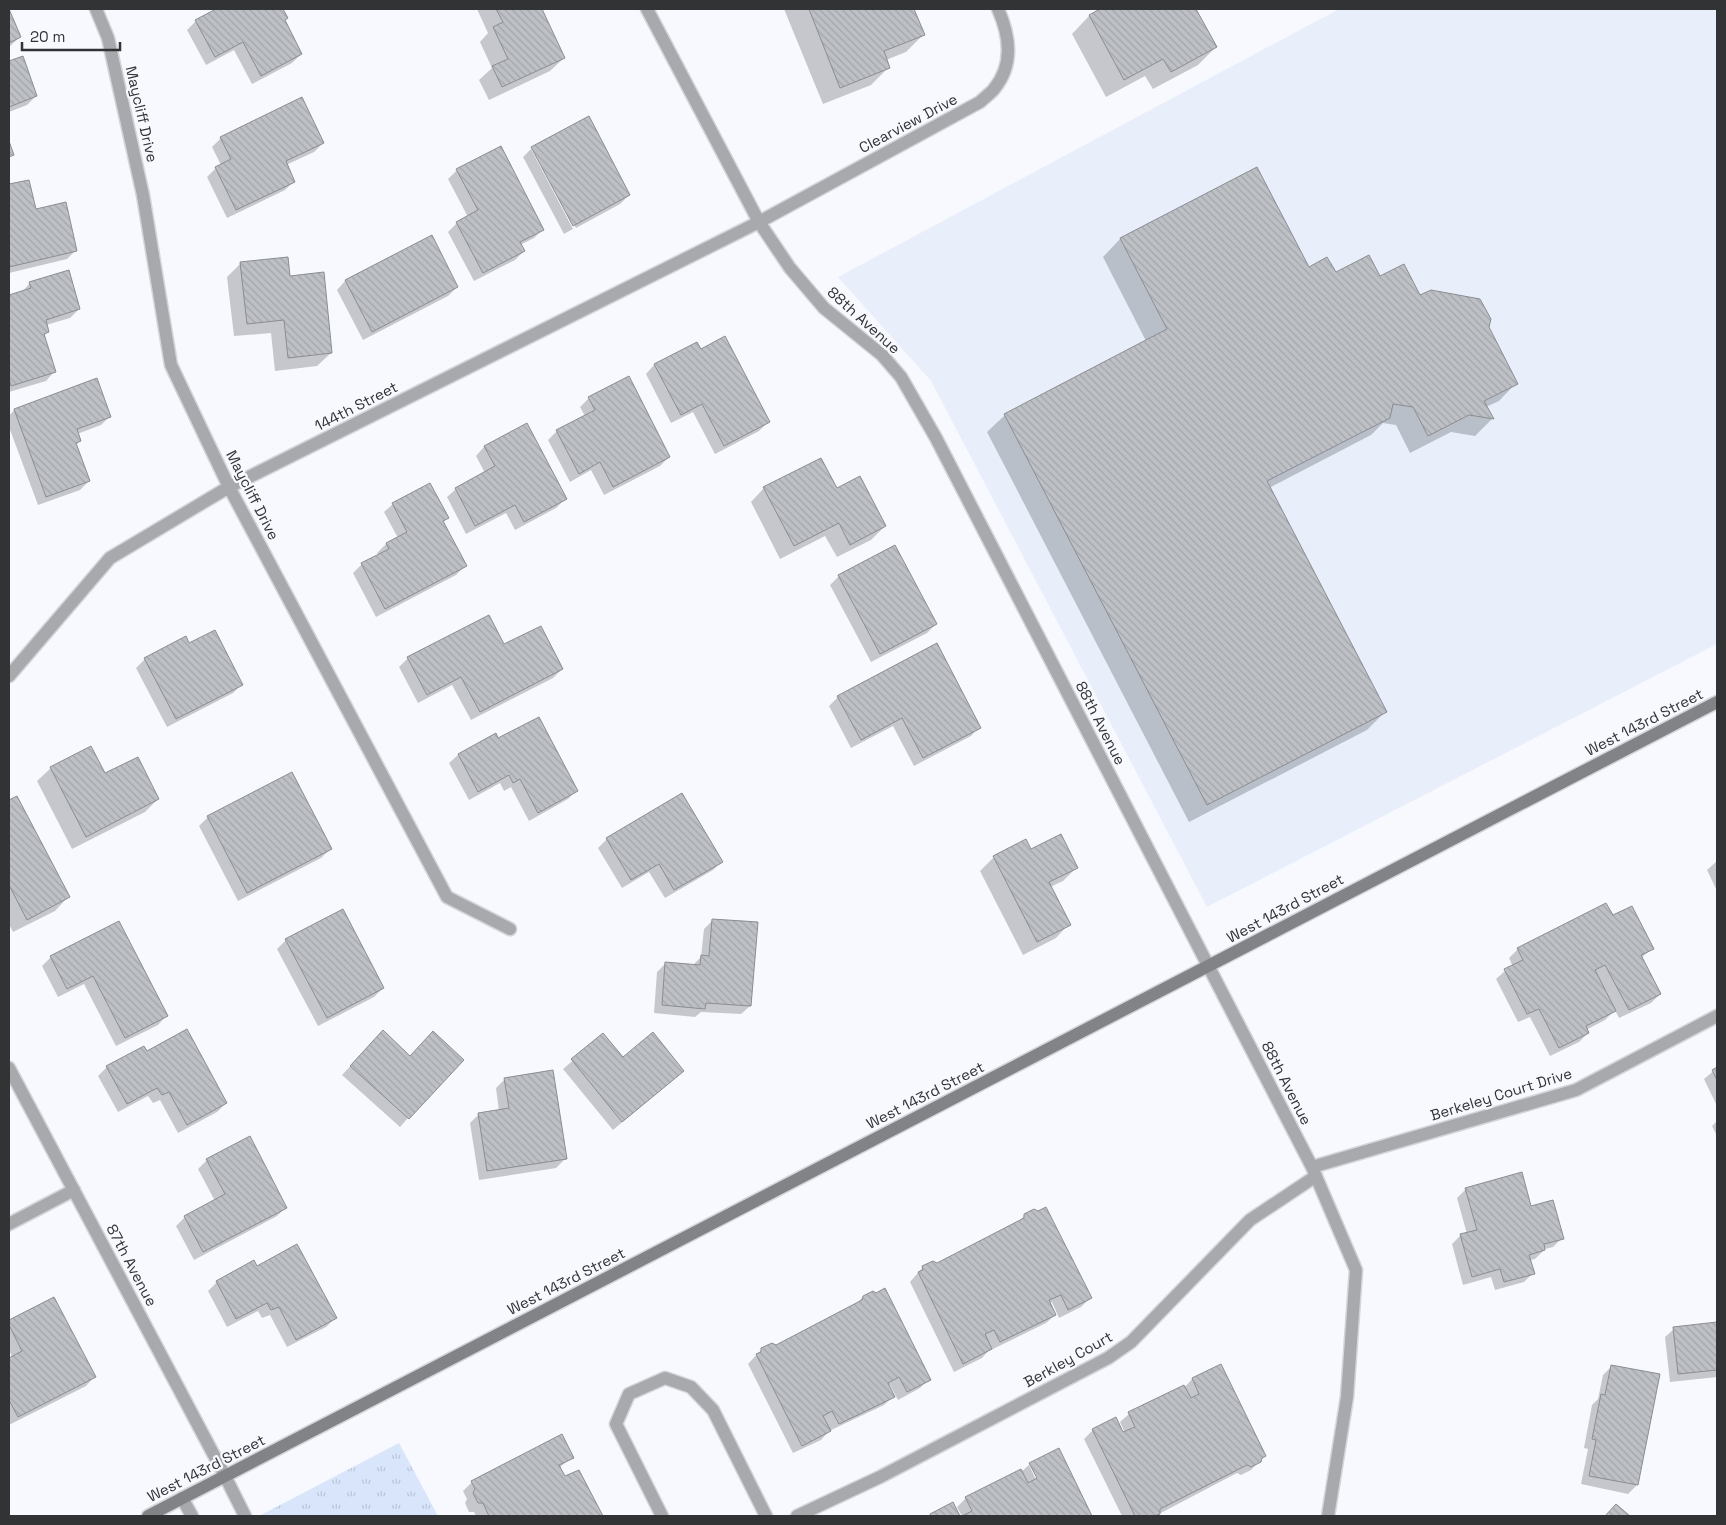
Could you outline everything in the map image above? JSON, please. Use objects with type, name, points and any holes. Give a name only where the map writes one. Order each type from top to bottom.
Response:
[{"type":"main road","name":"West 143rd Street","points":[[148,1516],[1717,702]]},
{"type":"street","name":"Maycliff Drive","points":[[96,9],[108,38],[144,194],[171,365],[229,487],[447,897],[510,930]]},
{"type":"street","name":"88th Avenue","points":[[648,9],[759,222],[790,268],[824,308],[882,355],[901,377],[936,438],[1314,1171],[1356,1270],[1347,1397],[1328,1516]]},
{"type":"street","name":"Clearview Drive","points":[[759,222],[966,110],[980,102],[994,90],[1005,71],[1010,52],[1007,33],[998,9]]},
{"type":"street","name":"144th Street","points":[[9,676],[110,558],[229,487],[759,222]]},
{"type":"street","name":"Berkeley Court Drive","points":[[1314,1171],[1576,1090],[1717,1016]]},
{"type":"street","name":"87th Avenue","points":[[9,1068],[245,1516]]},
{"type":"street","name":"Berkley Court","points":[[797,1516],[880,1477],[1108,1358],[1131,1342],[1250,1220],[1314,1171]]},
{"type":"street","points":[[9,1224],[74,1190]]},
{"type":"street","points":[[662,1516],[616,1424],[629,1394],[665,1378],[691,1387],[713,1410],[766,1516]]},
{"type":"street","points":[[182,1498],[192,1516]]},
{"type":"shaded area","points":[[1339,9],[1717,9],[1717,644],[1207,907],[931,381],[838,277]]},
{"type":"green space","points":[[399,1443],[438,1516],[259,1516]]},
{"type":"building","points":[[9,9],[21,37],[9,43]]},
{"type":"building","points":[[216,9],[283,9],[288,18],[285,20],[302,54],[261,76],[243,42],[215,57],[195,20]]},
{"type":"building","points":[[496,9],[542,9],[565,58],[502,87],[492,66],[508,59],[493,27],[503,22]]},
{"type":"building","points":[[809,9],[914,9],[925,35],[884,51],[890,68],[840,88]]},
{"type":"building","points":[[1100,9],[1196,9],[1217,47],[1171,72],[1163,59],[1124,80],[1089,15]]},
{"type":"building","points":[[23,56],[37,96],[9,107],[9,61]]},
{"type":"building","points":[[302,97],[324,143],[286,161],[295,182],[236,210],[215,167],[231,159],[220,137]]},
{"type":"building","points":[[589,116],[630,195],[573,226],[531,147]]},
{"type":"building","points":[[9,141],[14,155],[9,157]]},
{"type":"building","points":[[501,146],[544,230],[520,242],[525,251],[483,273],[456,222],[478,210],[456,169]]},
{"type":"building","points":[[1257,167],[1309,267],[1327,257],[1336,272],[1369,255],[1380,276],[1404,264],[1420,295],[1431,290],[1480,299],[1491,319],[1489,327],[1518,384],[1484,401],[1494,419],[1469,415],[1428,436],[1413,407],[1393,404],[1390,418],[1267,481],[1387,712],[1207,805],[1004,414],[1167,329],[1120,238]]},
{"type":"building","points":[[29,180],[36,209],[66,202],[77,251],[9,267],[9,184]]},
{"type":"building","points":[[432,235],[458,287],[372,332],[345,280]]},
{"type":"building","points":[[288,257],[290,276],[324,272],[332,353],[288,358],[284,320],[247,324],[240,262]]},
{"type":"building","points":[[69,270],[80,309],[46,320],[49,332],[44,334],[56,372],[11,386],[9,378],[9,295],[31,288],[29,282]]},
{"type":"building","points":[[725,336],[770,422],[724,446],[702,404],[681,415],[654,364],[697,342],[701,349]]},
{"type":"building","points":[[629,376],[670,457],[613,487],[600,462],[579,474],[556,430],[595,410],[588,397]]},
{"type":"building","points":[[97,378],[111,417],[77,429],[81,441],[76,443],[90,481],[46,497],[14,409]]},
{"type":"building","points":[[527,423],[567,499],[524,522],[515,505],[475,526],[455,488],[495,466],[484,446]]},
{"type":"building","points":[[821,458],[837,488],[860,476],[886,526],[850,545],[839,523],[794,546],[763,487]]},
{"type":"building","points":[[430,483],[449,518],[443,521],[467,566],[385,609],[361,563],[389,549],[386,543],[407,532],[392,503]]},
{"type":"building","points":[[895,545],[937,624],[880,654],[838,575]]},
{"type":"building","points":[[489,615],[504,644],[541,626],[563,669],[480,712],[461,677],[427,695],[407,657]]},
{"type":"building","points":[[215,630],[243,685],[176,719],[144,658],[186,636],[189,643]]},
{"type":"building","points":[[937,643],[981,728],[923,758],[902,718],[861,740],[837,696]]},
{"type":"building","points":[[539,717],[578,791],[538,813],[520,779],[513,783],[509,775],[478,792],[458,754],[496,733],[498,738]]},
{"type":"building","points":[[91,746],[105,773],[138,757],[159,799],[86,837],[50,767]]},
{"type":"building","points":[[292,772],[332,849],[247,893],[207,816]]},
{"type":"building","points":[[682,793],[723,862],[674,890],[659,864],[631,880],[606,838]]},
{"type":"building","points":[[17,796],[70,897],[27,920],[9,885],[9,800]]},
{"type":"building","points":[[1061,834],[1078,868],[1049,882],[1071,925],[1037,942],[993,856],[1026,839],[1031,849]]},
{"type":"building","points":[[1606,903],[1613,915],[1632,906],[1654,949],[1641,955],[1661,994],[1629,1010],[1605,965],[1595,970],[1616,1011],[1586,1026],[1589,1033],[1559,1048],[1539,1009],[1527,1014],[1504,969],[1523,960],[1517,948]]},
{"type":"building","points":[[343,909],[384,988],[327,1018],[285,939]]},
{"type":"building","points":[[712,919],[758,922],[751,1006],[706,1003],[705,1009],[662,1005],[665,962],[700,965],[701,955],[709,956]]},
{"type":"building","points":[[119,921],[168,1016],[125,1038],[93,976],[67,989],[50,956]]},
{"type":"building","points":[[187,1029],[227,1103],[187,1125],[169,1092],[162,1095],[157,1088],[127,1104],[106,1066],[144,1046],[147,1051]]},
{"type":"building","points":[[383,1030],[410,1056],[433,1031],[464,1060],[409,1119],[350,1066]]},
{"type":"building","points":[[653,1032],[684,1071],[622,1122],[571,1059],[603,1033],[623,1057]]},
{"type":"building","points":[[1717,1067],[1717,1080],[1712,1070]]},
{"type":"building","points":[[553,1070],[567,1159],[487,1171],[478,1113],[509,1108],[504,1078]]},
{"type":"building","points":[[250,1136],[287,1208],[203,1252],[184,1216],[225,1194],[206,1159]]},
{"type":"building","points":[[1522,1172],[1531,1206],[1553,1200],[1564,1239],[1544,1244],[1545,1250],[1529,1255],[1535,1274],[1504,1282],[1500,1269],[1472,1277],[1460,1234],[1477,1230],[1465,1188]]},
{"type":"building","points":[[1046,1207],[1092,1298],[1068,1310],[1061,1295],[1049,1300],[1056,1315],[1000,1342],[994,1330],[985,1334],[992,1349],[963,1364],[918,1272],[923,1270],[922,1266],[933,1261],[937,1263],[1024,1218],[1024,1214],[1034,1209],[1038,1211]]},
{"type":"building","points":[[297,1244],[337,1318],[296,1340],[279,1307],[271,1310],[267,1303],[236,1319],[216,1281],[254,1260],[257,1266]]},
{"type":"building","points":[[885,1288],[931,1380],[907,1392],[899,1377],[888,1383],[895,1397],[839,1424],[832,1411],[823,1416],[831,1431],[802,1446],[756,1354],[761,1352],[761,1348],[772,1343],[776,1345],[862,1300],[863,1296],[873,1291],[876,1293]]},
{"type":"building","points":[[54,1297],[96,1377],[18,1417],[9,1400],[9,1358],[22,1351],[9,1325],[9,1320]]},
{"type":"building","points":[[1717,1322],[1717,1370],[1678,1374],[1673,1327]]},
{"type":"building","points":[[1221,1364],[1266,1456],[1262,1458],[1261,1462],[1251,1467],[1247,1465],[1160,1509],[1160,1514],[1154,1516],[1135,1516],[1092,1429],[1116,1417],[1123,1432],[1135,1427],[1128,1412],[1184,1385],[1191,1398],[1199,1394],[1192,1378]]},
{"type":"building","points":[[1611,1365],[1660,1374],[1638,1485],[1589,1476],[1596,1440],[1592,1439],[1601,1394],[1605,1395]]},
{"type":"building","points":[[562,1434],[574,1458],[559,1465],[565,1476],[579,1470],[603,1516],[489,1516],[483,1503],[478,1503],[473,1493],[475,1489],[471,1481]]},
{"type":"building","points":[[1059,1448],[1092,1516],[962,1516],[972,1511],[965,1497],[1021,1469],[1028,1483],[1037,1478],[1029,1463]]},
{"type":"building","points":[[953,1502],[960,1516],[931,1516],[930,1514]]},
{"type":"building","points":[[1616,1504],[1630,1516],[1605,1516]]}]
